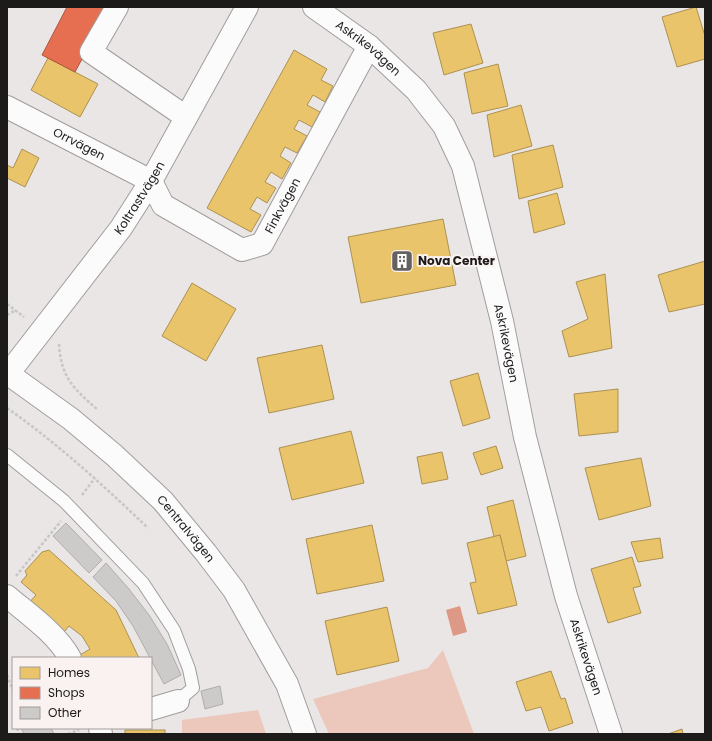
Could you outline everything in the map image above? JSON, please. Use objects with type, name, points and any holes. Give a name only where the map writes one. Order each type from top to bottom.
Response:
[{"type":"street","points":[[117,7],[91,52],[186,116]]},
{"type":"street","name":"Koltrastvägen","points":[[8,374],[121,228],[151,181],[247,7]]},
{"type":"street","name":"Askrikevägen","points":[[314,7],[369,46],[416,90],[444,126],[463,166],[502,321],[525,437],[564,588],[611,734]]},
{"type":"street","name":"Finkvägen","points":[[151,181],[163,205],[242,250],[262,244],[369,46]]},
{"type":"street","name":"Orrvägen","points":[[7,107],[151,181]]},
{"type":"street","name":"Centralvägen","points":[[8,374],[77,424],[114,455],[163,501],[173,513],[234,590],[287,684],[305,734]]},
{"type":"street","points":[[9,589],[59,643],[69,657]]},
{"type":"street","points":[[152,709],[178,701]]},
{"type":"lane","points":[[7,455],[71,508],[143,583],[174,630],[188,669],[193,688],[178,701]]},
{"type":"path","points":[[7,315],[16,310]]},
{"type":"path","points":[[7,408],[41,431],[95,478],[148,528]]},
{"type":"path","points":[[9,589],[95,478]]},
{"type":"path","points":[[7,675],[12,688]]},
{"type":"shaded area","points":[[460,606],[467,632],[453,636],[446,610]]},
{"type":"shaded area","points":[[443,650],[474,734],[329,734],[313,699],[428,668]]},
{"type":"shaded area","points":[[258,710],[266,734],[182,734],[182,720]]},
{"type":"building: Homes","points":[[696,7],[705,36],[705,59],[677,67],[662,17]]},
{"type":"building: Homes","points":[[471,24],[483,63],[444,75],[433,33]]},
{"type":"building: Homes","points":[[294,50],[327,69],[321,80],[333,86],[325,102],[313,95],[307,105],[320,112],[312,127],[299,120],[294,129],[307,136],[297,153],[285,147],[280,156],[291,163],[282,179],[271,172],[265,182],[276,188],[267,203],[257,197],[250,209],[261,215],[251,232],[207,208]]},
{"type":"building: Homes","points":[[48,58],[98,84],[80,117],[31,90]]},
{"type":"building: Homes","points":[[498,64],[508,106],[472,114],[464,73]]},
{"type":"building: Homes","points":[[521,105],[532,146],[494,157],[487,115]]},
{"type":"building: Homes","points":[[553,145],[563,187],[519,199],[512,155]]},
{"type":"building: Homes","points":[[22,149],[39,158],[25,187],[7,178],[7,165],[13,168]]},
{"type":"building: Homes","points":[[557,193],[565,224],[534,233],[528,201]]},
{"type":"building: Homes","name":"Nova Center","points":[[443,219],[456,285],[361,303],[348,237]]},
{"type":"building: Homes","points":[[705,261],[705,304],[669,312],[658,275]]},
{"type":"building: Homes","points":[[605,274],[612,348],[569,357],[562,331],[588,319],[576,282]]},
{"type":"building: Homes","points":[[192,283],[236,309],[206,361],[162,336]]},
{"type":"building: Homes","points":[[322,345],[334,399],[269,413],[257,358]]},
{"type":"building: Homes","points":[[478,373],[490,418],[463,426],[450,381]]},
{"type":"building: Homes","points":[[618,389],[618,432],[579,436],[574,394]]},
{"type":"building: Homes","points":[[351,431],[364,483],[292,500],[279,448]]},
{"type":"building: Homes","points":[[496,446],[503,468],[481,475],[473,453]]},
{"type":"building: Homes","points":[[442,452],[448,479],[422,484],[417,457]]},
{"type":"building: Homes","points":[[641,458],[651,506],[599,520],[585,468]]},
{"type":"building: Homes","points":[[513,500],[526,556],[506,561],[500,535],[494,537],[487,507]]},
{"type":"building: Homes","points":[[372,525],[384,581],[317,594],[306,539]]},
{"type":"building: Homes","points":[[500,535],[517,605],[478,614],[470,583],[476,582],[467,543]]},
{"type":"building: Homes","points":[[660,538],[663,558],[638,562],[631,542]]},
{"type":"building: Homes","points":[[49,550],[116,610],[139,657],[77,657],[90,649],[82,636],[69,626],[60,637],[25,607],[36,595],[21,582],[27,575],[25,571],[42,552]]},
{"type":"building: Homes","points":[[632,557],[641,586],[633,588],[641,613],[608,623],[591,569]]},
{"type":"building: Homes","points":[[387,607],[399,661],[337,675],[325,621]]},
{"type":"building: Homes","points":[[551,671],[561,699],[565,698],[573,723],[549,731],[541,707],[526,711],[516,682]]},
{"type":"building: Homes","points":[[682,729],[683,734],[668,734]]},
{"type":"building: Homes","points":[[125,730],[165,730],[165,734],[125,734]]},
{"type":"building: Shops","points":[[67,7],[110,7],[75,72],[42,55]]},
{"type":"building: Other","points":[[66,523],[102,560],[89,573],[53,536]]},
{"type":"building: Other","points":[[106,563],[149,615],[167,644],[181,675],[164,684],[152,662],[152,657],[150,657],[133,626],[116,601],[93,577]]},
{"type":"building: Other","points":[[220,686],[223,704],[205,709],[201,691]]},
{"type":"building: Other","points":[[22,729],[52,729],[54,734],[24,734]]},
{"type":"place","name":"Nova Center","points":[[402,261]]}]
